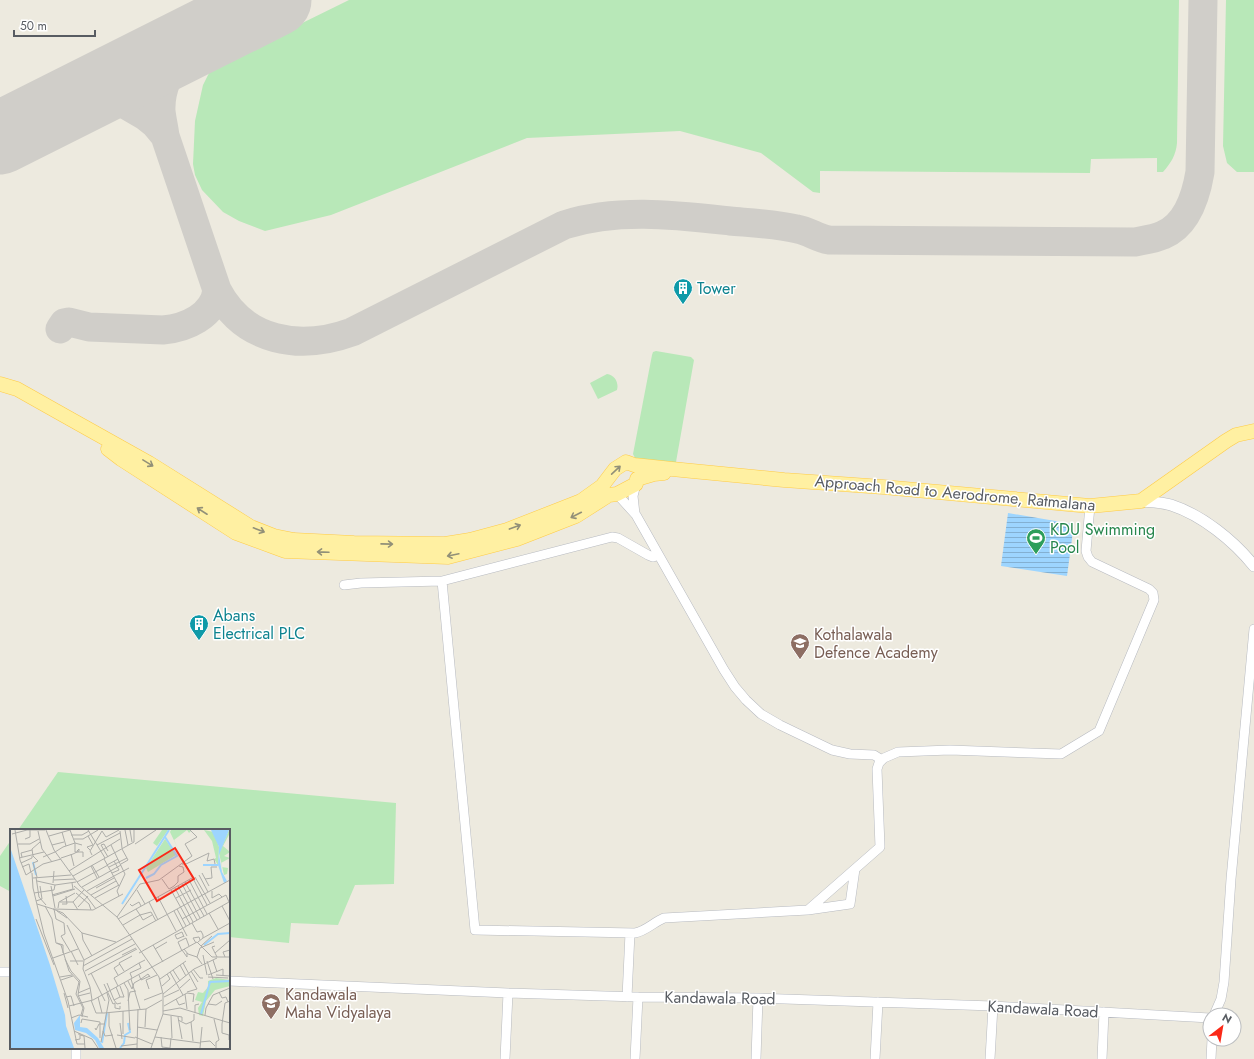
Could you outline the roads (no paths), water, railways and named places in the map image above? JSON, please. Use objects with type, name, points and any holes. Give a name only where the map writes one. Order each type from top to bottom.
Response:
[{"type":"main road","name":"Approach Road to Aerodrome, Ratmalana","points":[[0,384],[17,389],[149,463],[251,527],[274,536],[294,540],[354,543],[445,544],[470,540],[508,530],[581,501],[637,482],[654,474],[682,470]]},
{"type":"main road","name":"Approach Road to Aerodrome, Ratmalana","points":[[609,492],[615,469],[626,462],[634,465],[784,480],[883,487],[1090,506],[1141,501],[1226,441],[1236,435],[1254,431]]},
{"type":"street","points":[[634,465],[637,482],[633,496],[636,515],[735,687],[746,700],[762,714],[780,726],[832,750],[850,754],[874,755],[882,760]]},
{"type":"street","points":[[609,492],[636,515]]},
{"type":"street","points":[[1141,501],[1160,502],[1171,505],[1199,518],[1231,542],[1254,566]]},
{"type":"street","points":[[808,910],[880,846],[877,769],[882,760],[889,755],[898,752],[956,750],[1061,754],[1100,731],[1154,600],[1153,593],[1149,589],[1092,562],[1088,557],[1086,551],[1090,506]]},
{"type":"street","points":[[344,585],[361,583],[442,581],[612,537],[618,538],[653,557],[658,555]]},
{"type":"street","points":[[442,581],[475,930],[630,933],[640,932],[664,918],[808,910],[850,904],[855,869]]},
{"type":"street","points":[[1218,1007],[1221,999],[1224,982],[1231,879],[1254,629]]},
{"type":"street","points":[[627,997],[630,933]]},
{"type":"street","name":"Kandawala Road","points":[[230,981],[627,997],[758,998],[993,1006],[1202,1018]]},
{"type":"street","points":[[506,1059],[508,993]]},
{"type":"street","points":[[635,1059],[638,997]]},
{"type":"street","points":[[756,1059],[758,998]]},
{"type":"street","points":[[876,1059],[878,1002]]},
{"type":"street","points":[[990,1059],[993,1006]]},
{"type":"street","points":[[1102,1059],[1104,1012]]},
{"type":"street","points":[[1211,1059],[1212,1047]]},
{"type":"water","name":"KDU Swimming Pool","points":[[1008,513],[1073,524],[1067,576],[1001,566]]},
{"type":"place","name":"Tower","points":[[683,305]]},
{"type":"place","name":"KDU Swimming Pool","points":[[1036,555]]},
{"type":"place","name":"Abans Electrical PLC","points":[[199,641]]},
{"type":"place","name":"Kothalawala Defence Academy","points":[[800,660]]},
{"type":"place","name":"Kandawala Maha Vidyalaya","points":[[271,1020]]}]
